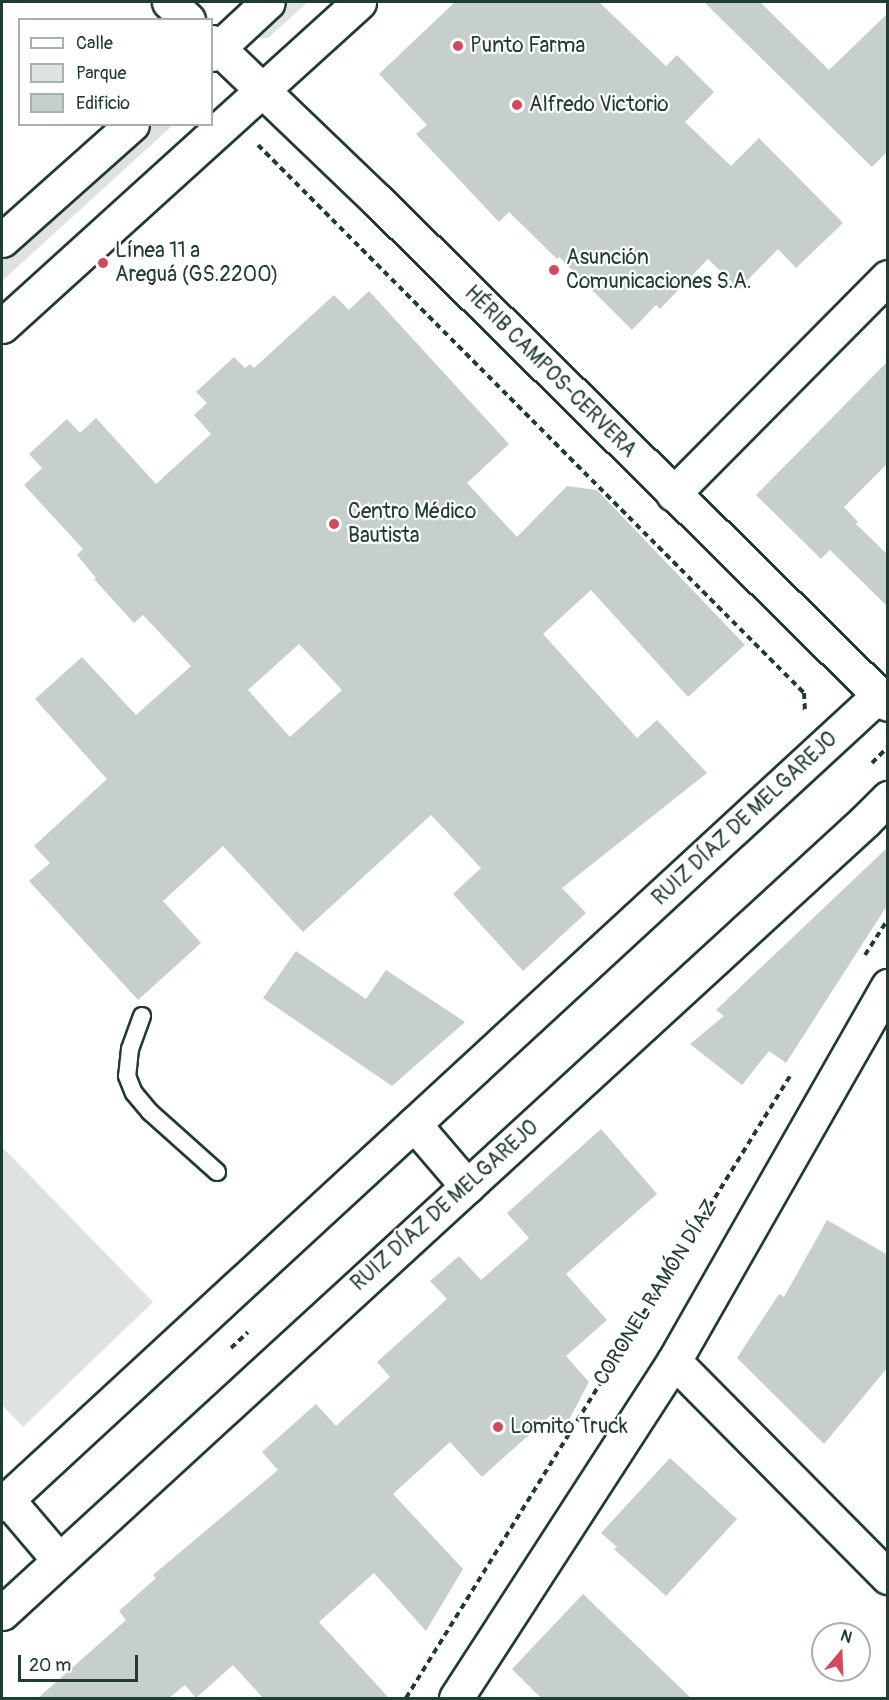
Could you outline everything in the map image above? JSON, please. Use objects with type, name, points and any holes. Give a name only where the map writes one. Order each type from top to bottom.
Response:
[{"type":"main road","points":[[169,2],[186,18]]},
{"type":"main road","points":[[214,48],[268,2]]},
{"type":"main road","points":[[2,326],[359,2]]},
{"type":"main road","name":"HÉRIB CAMPOS-CERVERA","points":[[214,48],[263,91],[883,699]]},
{"type":"main road","points":[[2,240],[130,126]]},
{"type":"main road","points":[[673,494],[888,277]]},
{"type":"main road","name":"RUIZ DÍAZ DE MELGAREJO","points":[[4,1502],[414,1124],[883,699]]},
{"type":"main road","name":"RUIZ DÍAZ DE MELGAREJO","points":[[2,1612],[888,798]]},
{"type":"main road","points":[[456,1698],[674,1361],[888,986]]},
{"type":"main road","points":[[414,1124],[467,1186]]},
{"type":"main road","points":[[674,1361],[888,1577]]},
{"type":"main road","points":[[4,1502],[59,1560]]},
{"type":"lane","points":[[142,1016],[130,1049],[128,1067],[128,1076],[134,1093],[150,1112],[217,1172]]},
{"type":"path","points":[[255,143],[804,693],[805,707]]},
{"type":"path","points":[[862,959],[888,919]]},
{"type":"path","name":"CORONEL RAMÓN DÍAZ","points":[[406,1698],[794,1071]]},
{"type":"green space","points":[[281,2],[308,2],[268,38],[258,38],[254,34]]},
{"type":"green space","points":[[144,126],[172,126],[2,281],[2,256]]},
{"type":"green space","points":[[2,1147],[153,1302],[23,1427],[2,1405]]},
{"type":"building","points":[[455,2],[599,2],[666,66],[677,55],[714,92],[685,122],[731,166],[759,138],[843,223],[796,268],[778,249],[739,289],[708,259],[660,309],[656,305],[632,330],[559,257],[557,259],[509,212],[499,222],[416,134],[427,125],[379,74]]},
{"type":"building","points":[[704,2],[760,2],[829,70],[888,13],[888,151],[872,167]]},
{"type":"building","points":[[369,291],[509,444],[467,483],[517,537],[567,486],[597,490],[745,645],[688,697],[591,590],[543,634],[637,738],[657,720],[707,773],[562,888],[586,913],[523,971],[453,894],[481,868],[431,815],[303,932],[223,846],[163,901],[201,943],[138,1000],[29,881],[50,863],[34,846],[107,779],[35,699],[82,657],[136,715],[191,666],[143,615],[134,623],[94,579],[96,578],[77,555],[83,549],[24,485],[42,468],[29,454],[67,419],[80,433],[96,418],[156,484],[211,434],[194,415],[207,403],[196,392],[234,357],[245,368],[250,364],[254,368],[334,295],[349,310]],"holes":[[[299,644],[342,690],[290,737],[248,690]]]},
{"type":"building","points":[[888,361],[888,463],[844,507],[858,522],[856,524],[888,555],[888,607],[830,550],[821,559],[756,495]]},
{"type":"building","points":[[888,847],[888,904],[786,1063],[769,1051],[742,1085],[690,1044],[724,1016],[716,1010]]},
{"type":"building","points":[[296,951],[366,999],[386,970],[465,1022],[392,1086],[263,998]]},
{"type":"building","points":[[601,1129],[657,1194],[566,1274],[607,1320],[566,1356],[589,1382],[564,1429],[551,1415],[482,1477],[450,1442],[393,1494],[463,1569],[426,1631],[374,1573],[319,1622],[389,1698],[263,1698],[233,1665],[196,1698],[185,1685],[169,1698],[38,1698],[126,1620],[119,1611],[156,1578],[153,1575],[278,1470],[262,1452],[316,1404],[336,1426],[390,1377],[377,1362],[447,1299],[430,1281],[459,1256],[481,1280],[529,1238],[507,1213]]},
{"type":"building","points":[[827,1220],[888,1255],[888,1367],[824,1444],[737,1358],[779,1294],[784,1297]]},
{"type":"building","points":[[670,1458],[737,1519],[666,1596],[614,1549],[617,1547],[601,1533]]},
{"type":"building","points":[[583,1594],[691,1698],[541,1698],[512,1669]]},
{"type":"place","name":"Punto Farma","points":[[458,46]]},
{"type":"place","name":"Alfredo Victorio","points":[[517,105]]},
{"type":"place","name":"Línea 11 a Areguá (GS.2200)","points":[[103,263]]},
{"type":"place","name":"Asunción Comunicaciones S.A.","points":[[554,270]]},
{"type":"place","name":"Centro Médico Bautista","points":[[334,524]]},
{"type":"place","name":"Lomito Truck","points":[[498,1427]]}]
